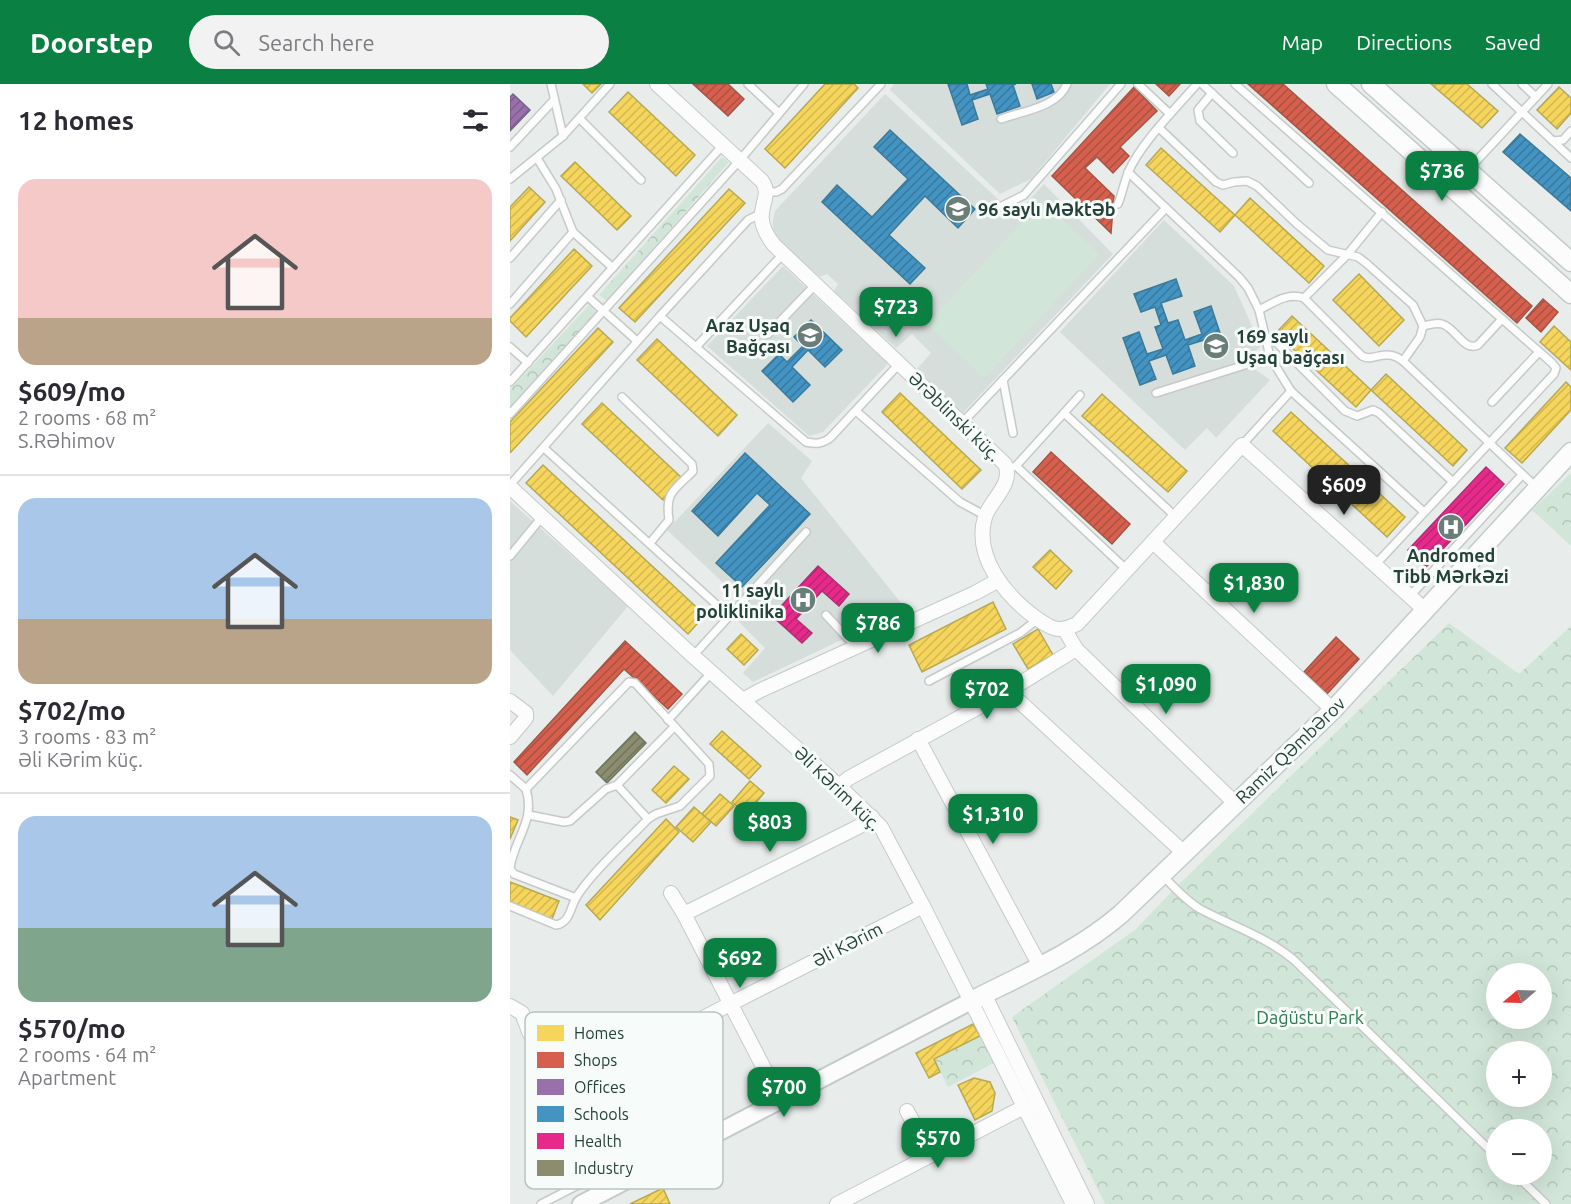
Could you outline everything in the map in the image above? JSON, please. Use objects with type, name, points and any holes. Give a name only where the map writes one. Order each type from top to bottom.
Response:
[{"type":"main road","points":[[1336,84],[1571,294]]},
{"type":"main road","points":[[1371,84],[1571,262]]},
{"type":"main road","points":[[1452,187],[1467,170]]},
{"type":"main road","name":"Ramiz Qəmbərov","points":[[978,998],[1097,933],[1333,710],[1571,452]]},
{"type":"street","points":[[657,84],[762,181],[767,192],[762,213]]},
{"type":"street","name":"Ərəblinski küç.","points":[[762,213],[768,238],[783,254],[1011,467],[1007,481],[986,516],[985,545],[997,581],[1021,607],[1057,630],[1065,630]]},
{"type":"street","points":[[1235,803],[1076,649],[1065,630],[1077,624],[1242,445],[1425,610]]},
{"type":"street","name":"Əli Kərim küç.","points":[[510,486],[711,673],[872,817],[889,840],[923,906],[978,998],[1024,1107],[1072,1204]]},
{"type":"street","points":[[1153,542],[1333,710]]},
{"type":"street","points":[[743,700],[759,690],[997,581]]},
{"type":"street","points":[[839,786],[918,739],[1008,691],[1076,649]]},
{"type":"street","points":[[1008,691],[1182,852]]},
{"type":"street","points":[[510,701],[526,713],[526,718],[510,737]]},
{"type":"street","points":[[918,739],[1040,966]]},
{"type":"street","points":[[684,914],[858,827],[872,817]]},
{"type":"street","points":[[671,893],[781,1101]]},
{"type":"street","name":"Əli Kərim","points":[[715,1012],[923,906]]},
{"type":"street","points":[[723,1130],[978,998],[1087,1204]]},
{"type":"street","points":[[510,1006],[522,1013],[525,1019]]},
{"type":"street","points":[[837,1204],[1024,1107]]},
{"type":"street","points":[[907,1112],[931,1155]]},
{"type":"street","points":[[580,1204],[607,1189]]},
{"type":"lane","points":[[551,84],[563,136]]},
{"type":"lane","points":[[510,178],[563,136],[610,84]]},
{"type":"lane","points":[[748,84],[779,113]]},
{"type":"lane","points":[[510,414],[740,160],[804,84]]},
{"type":"lane","points":[[767,192],[782,189],[881,84]]},
{"type":"lane","points":[[1001,119],[1052,101],[1064,92],[1067,84]]},
{"type":"lane","points":[[992,211],[1024,195],[1121,84]]},
{"type":"lane","points":[[1138,84],[1170,114]]},
{"type":"lane","points":[[1118,204],[1128,172],[1159,128],[1197,84]]},
{"type":"lane","points":[[1202,84],[1309,183]]},
{"type":"lane","points":[[1235,84],[1556,368],[1554,374],[1375,565]]},
{"type":"lane","points":[[1492,84],[1571,158]]},
{"type":"lane","points":[[1522,84],[1536,97]]},
{"type":"lane","points":[[1467,170],[1548,84]]},
{"type":"lane","points":[[1212,93],[1198,110],[1200,121],[1233,153]]},
{"type":"lane","points":[[510,147],[554,100]]},
{"type":"lane","points":[[580,119],[641,180]]},
{"type":"lane","points":[[1159,128],[1216,182],[1223,185],[1247,181],[1257,186],[1328,250],[1358,257],[1413,305],[1423,327],[1420,337],[1403,361]]},
{"type":"lane","points":[[1553,141],[1563,140],[1571,131]]},
{"type":"lane","points":[[510,382],[723,145]]},
{"type":"lane","points":[[537,158],[550,176],[573,232],[613,268]]},
{"type":"lane","points":[[1128,172],[1239,277],[1254,298],[1270,357],[1291,391],[1424,512]]},
{"type":"lane","points":[[510,258],[561,200]]},
{"type":"lane","points":[[963,422],[1166,208]]},
{"type":"lane","points":[[1304,298],[1347,255],[1382,212]]},
{"type":"lane","points":[[510,486],[637,341],[748,220],[762,213]]},
{"type":"lane","points":[[510,304],[573,232]]},
{"type":"lane","points":[[696,347],[783,254]]},
{"type":"lane","points":[[768,334],[816,285]]},
{"type":"lane","points":[[1258,310],[1284,297],[1295,295],[1304,298],[1362,356],[1374,359],[1388,355],[1403,361],[1537,488]]},
{"type":"lane","points":[[588,297],[637,341]]},
{"type":"lane","points":[[660,316],[806,442],[823,443],[856,411],[899,363]]},
{"type":"lane","points":[[1423,327],[1442,324],[1469,346],[1474,347],[1502,319]]},
{"type":"lane","points":[[1264,336],[1277,343],[1345,411],[1357,416],[1373,410],[1379,413],[1453,482]]},
{"type":"lane","points":[[510,347],[528,363]]},
{"type":"lane","points":[[1492,402],[1539,352]]},
{"type":"lane","points":[[1156,393],[1270,357]]},
{"type":"lane","points":[[1002,380],[1013,433]]},
{"type":"lane","points":[[1242,445],[1291,391]]},
{"type":"lane","points":[[1080,395],[1011,467],[1127,570]]},
{"type":"lane","points":[[622,397],[692,464],[693,471],[670,494],[667,502],[669,520],[650,543]]},
{"type":"lane","points":[[856,411],[960,502],[986,516]]},
{"type":"lane","points":[[1064,413],[1176,517]]},
{"type":"lane","points":[[544,448],[729,616]]},
{"type":"lane","points":[[1410,597],[1522,475]]},
{"type":"lane","points":[[510,556],[542,517]]},
{"type":"lane","points":[[693,656],[806,532]]},
{"type":"lane","points":[[826,615],[856,647]]},
{"type":"lane","points":[[929,681],[1020,633],[1038,619]]},
{"type":"lane","points":[[668,720],[711,673]]},
{"type":"lane","points":[[510,906],[556,925],[562,924],[586,884],[648,819],[680,806],[710,776],[709,764],[635,683],[629,682],[526,789]]},
{"type":"lane","points":[[529,815],[564,822],[570,821],[606,789],[617,786],[674,727]]},
{"type":"lane","points":[[510,775],[526,789],[530,800],[529,815],[510,869],[514,874],[576,898]]},
{"type":"lane","points":[[617,786],[648,819]]},
{"type":"lane","points":[[1161,873],[1200,909],[1264,939],[1294,960],[1486,1146]]},
{"type":"lane","points":[[1526,1185],[1546,1204]]},
{"type":"lane","points":[[541,1204],[570,1189]]},
{"type":"lane","points":[[594,1189],[597,1194]]},
{"type":"shaded area","points":[[894,84],[1110,84],[1031,179],[1000,194],[890,90]]},
{"type":"shaded area","points":[[885,94],[1015,215],[1044,184],[1113,254],[963,413],[917,369],[931,353],[912,334],[896,348],[834,291],[838,284],[827,274],[820,277],[777,238],[773,230],[775,211]]},
{"type":"shaded area","points":[[1164,220],[1234,286],[1261,346],[1251,355],[1256,370],[1270,380],[1216,438],[1207,428],[1185,450],[1060,332]]},
{"type":"shaded area","points":[[783,266],[888,364],[823,432],[809,436],[707,346]]},
{"type":"shaded area","points":[[768,423],[812,461],[801,478],[906,609],[753,682],[743,673],[765,648],[738,621],[750,608],[667,530]]},
{"type":"shaded area","points":[[510,501],[628,606],[553,696],[510,650]]},
{"type":"green space","points":[[722,157],[729,162],[607,301],[599,295]]},
{"type":"green space","points":[[1042,201],[1099,254],[984,378],[927,324]]},
{"type":"green space","points":[[589,305],[596,312],[510,407],[510,390]]},
{"type":"green space","points":[[1571,473],[1571,546],[1532,510]]},
{"type":"green space","name":"Dağüstu Park","points":[[1449,623],[1519,674],[1571,626],[1571,1204],[1105,1204],[1012,1017],[1136,929],[1175,888]]},
{"type":"green space","points":[[980,1036],[994,1063],[948,1087],[934,1059]]},
{"type":"building: Homes","points":[[583,84],[601,84],[592,93]]},
{"type":"building: Homes","points":[[825,84],[854,84],[858,88],[785,168],[765,149]]},
{"type":"building: Homes","points":[[1431,84],[1467,84],[1498,111],[1482,128]]},
{"type":"building: Homes","points":[[1559,87],[1571,98],[1571,113],[1557,129],[1537,110]]},
{"type":"building: Homes","points":[[628,92],[695,155],[676,176],[609,112]]},
{"type":"building: Homes","points":[[1161,148],[1235,215],[1220,232],[1146,165]]},
{"type":"building: Homes","points":[[575,162],[631,216],[617,230],[561,176]]},
{"type":"building: Homes","points":[[529,187],[545,202],[510,241],[510,207]]},
{"type":"building: Homes","points":[[729,189],[745,203],[635,322],[619,308]]},
{"type":"building: Homes","points":[[1250,198],[1324,266],[1309,283],[1235,215]]},
{"type":"building: Homes","points":[[574,249],[592,266],[526,337],[510,321],[510,318]]},
{"type":"building: Homes","points":[[1359,274],[1404,320],[1379,346],[1333,300]]},
{"type":"building: Homes","points":[[1292,316],[1371,390],[1356,407],[1276,333]]},
{"type":"building: Homes","points":[[1554,326],[1571,342],[1571,370],[1540,342]]},
{"type":"building: Homes","points":[[598,328],[613,342],[510,453],[510,422]]},
{"type":"building: Homes","points":[[657,339],[737,415],[718,436],[637,360]]},
{"type":"building: Homes","points":[[1386,374],[1467,450],[1453,466],[1371,390]]},
{"type":"building: Homes","points":[[1566,382],[1571,387],[1571,410],[1522,463],[1505,448]]},
{"type":"building: Homes","points":[[900,393],[981,470],[962,489],[882,412]]},
{"type":"building: Homes","points":[[1102,394],[1187,471],[1168,492],[1082,416]]},
{"type":"building: Homes","points":[[602,403],[683,479],[663,500],[582,424]]},
{"type":"building: Homes","points":[[1291,412],[1405,517],[1387,537],[1273,431]]},
{"type":"building: Homes","points":[[543,465],[705,615],[688,634],[526,483]]},
{"type":"building: Homes","points":[[1050,550],[1072,571],[1056,589],[1033,567]]},
{"type":"building: Homes","points":[[993,602],[1006,629],[922,672],[909,645]]},
{"type":"building: Homes","points":[[1038,629],[1053,655],[1028,669],[1013,644]]},
{"type":"building: Homes","points":[[741,634],[758,650],[744,665],[727,649]]},
{"type":"building: Homes","points":[[722,731],[761,766],[749,779],[710,744]]},
{"type":"building: Homes","points":[[674,766],[689,779],[666,803],[652,790]]},
{"type":"building: Homes","points":[[750,781],[764,793],[746,814],[732,802]]},
{"type":"building: Homes","points":[[720,794],[734,806],[716,826],[702,814]]},
{"type":"building: Homes","points":[[694,807],[711,822],[693,842],[676,827]]},
{"type":"building: Homes","points":[[510,817],[518,820],[510,839]]},
{"type":"building: Homes","points":[[666,819],[679,832],[600,920],[586,905]]},
{"type":"building: Homes","points":[[510,882],[559,901],[552,919],[510,902]]},
{"type":"building: Homes","points":[[973,1024],[980,1036],[934,1059],[940,1072],[929,1078],[916,1053]]},
{"type":"building: Homes","points":[[974,1078],[990,1082],[995,1093],[992,1111],[975,1120],[958,1085]]},
{"type":"building: Homes","points":[[663,1189],[670,1204],[630,1204]]},
{"type":"building: Shops","points":[[693,84],[728,84],[744,99],[728,116]]},
{"type":"building: Shops","points":[[1156,84],[1180,84],[1169,96]]},
{"type":"building: Shops","points":[[1248,84],[1283,84],[1532,306],[1517,323]]},
{"type":"building: Shops","points":[[1134,87],[1157,111],[1120,147],[1129,156],[1113,173],[1097,157],[1085,168],[1114,196],[1111,233],[1052,176]]},
{"type":"building: Shops","points":[[1543,299],[1558,312],[1541,332],[1526,318]]},
{"type":"building: Shops","points":[[1051,452],[1130,524],[1112,544],[1033,472]]},
{"type":"building: Shops","points":[[1336,637],[1359,659],[1327,694],[1304,672]]},
{"type":"building: Shops","points":[[625,641],[682,694],[668,709],[624,669],[527,775],[514,762]]},
{"type":"building: Offices","points":[[513,94],[530,110],[510,131],[510,97]]},
{"type":"building: Schools","points":[[948,84],[967,84],[970,95],[988,89],[986,84],[1016,84],[1013,85],[1020,106],[997,114],[990,94],[972,100],[978,119],[962,125]]},
{"type":"building: Schools","points":[[1032,84],[1051,84],[1054,92],[1037,99]]},
{"type":"building: Schools","points":[[890,130],[975,209],[958,228],[925,196],[889,235],[925,268],[910,284],[822,202],[837,185],[872,217],[908,179],[874,147]]},
{"type":"building: Schools","points":[[1520,134],[1571,178],[1571,211],[1503,152]]},
{"type":"building: Schools","points":[[1176,279],[1182,296],[1161,303],[1168,323],[1178,320],[1185,340],[1202,334],[1194,312],[1211,306],[1226,351],[1210,356],[1204,340],[1188,345],[1195,366],[1173,374],[1166,355],[1149,361],[1156,379],[1140,385],[1123,338],[1139,332],[1147,354],[1163,349],[1155,327],[1161,325],[1155,307],[1141,312],[1134,294]]},
{"type":"building: Schools","points":[[811,320],[842,350],[825,367],[808,350],[792,367],[810,385],[793,402],[762,371],[779,354],[787,362],[803,346],[794,337]]},
{"type":"building: Schools","points":[[745,453],[810,514],[742,587],[716,563],[770,505],[757,493],[718,536],[692,511]]},
{"type":"building: Health","points":[[1486,467],[1504,484],[1426,567],[1408,550]]},
{"type":"building: Health","points":[[818,566],[849,594],[839,606],[822,591],[796,619],[812,633],[802,643],[772,616]]},
{"type":"building: Industry","points":[[635,732],[646,743],[607,783],[596,772]]},
{"type":"place","name":"96 saylı Məktəb","points":[[958,209]]},
{"type":"place","name":"Araz Uşaq Bağçası","points":[[810,335]]},
{"type":"place","name":"169 saylı Uşaq bağçası","points":[[1216,346]]},
{"type":"place","name":"Andromed Tibb Mərkəzi","points":[[1451,527]]},
{"type":"place","name":"11 saylı poliklinika","points":[[803,600]]}]
